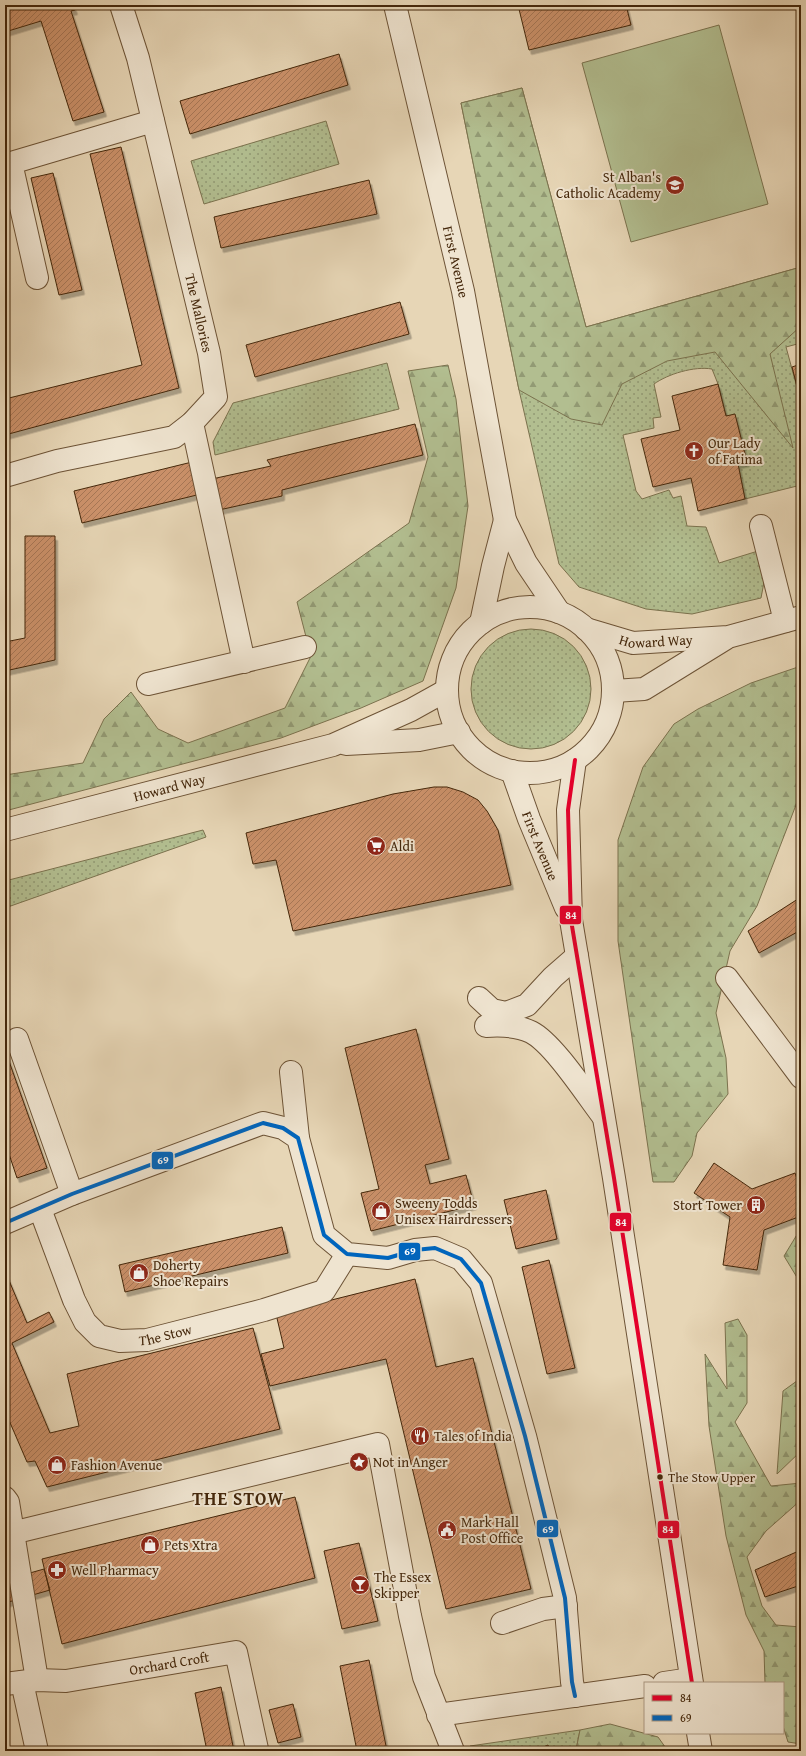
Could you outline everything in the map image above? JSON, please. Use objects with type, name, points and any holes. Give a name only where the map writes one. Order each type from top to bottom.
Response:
[{"type":"street","name":"The Mallories","points":[[5,476],[57,461],[174,437],[192,423],[216,397],[209,353],[138,58],[121,5]]},
{"type":"street","name":"First Avenue","points":[[401,6],[464,291],[505,520],[526,563],[559,612]]},
{"type":"street","points":[[37,278],[11,162],[153,121]]},
{"type":"street","points":[[192,423],[244,662]]},
{"type":"street","name":"First Avenue","points":[[481,623],[493,566],[505,520]]},
{"type":"street","points":[[761,526],[793,619]]},
{"type":"street","points":[[532,607],[559,612],[586,628],[601,646],[611,668],[614,691],[608,718],[596,742],[575,760],[555,770],[534,773],[512,771],[491,763],[485,759],[473,750],[459,732],[450,712],[447,690],[451,665],[463,642],[481,623],[505,611],[532,607]]},
{"type":"street","name":"Howard Way","points":[[586,628],[632,643],[728,637],[793,619]]},
{"type":"street","name":"Howard Way","points":[[614,691],[644,689],[728,637]]},
{"type":"street","points":[[148,684],[305,647]]},
{"type":"street","name":"Howard Way","points":[[5,830],[333,745],[411,710],[447,690]]},
{"type":"street","name":"Howard Way","points":[[333,745],[419,740],[459,732]]},
{"type":"street","name":"First Avenue","points":[[575,760],[568,810],[571,920],[604,1117],[692,1681]]},
{"type":"street","name":"First Avenue","points":[[512,771],[529,819],[571,920]]},
{"type":"street","points":[[479,998],[492,1010],[506,1013],[527,1005],[577,956]]},
{"type":"street","points":[[727,978],[801,1078]]},
{"type":"street","points":[[486,1026],[508,1025],[532,1032],[552,1049],[604,1117]]},
{"type":"street","points":[[17,1039],[72,1194]]},
{"type":"street","points":[[291,1072],[298,1138],[324,1235],[347,1254],[388,1258],[415,1250],[435,1248],[461,1259],[481,1283],[525,1436],[566,1606],[572,1682],[575,1696]]},
{"type":"street","points":[[5,1223],[72,1194],[263,1123],[283,1128],[298,1138]]},
{"type":"street","name":"The Stow","points":[[40,1209],[74,1300],[85,1322],[99,1336],[120,1341],[147,1340],[264,1310],[324,1291],[347,1254]]},
{"type":"street","points":[[9,1532],[378,1444],[410,1616],[424,1677],[452,1751]]},
{"type":"street","points":[[5,1498],[8,1502],[21,1682],[38,1751]]},
{"type":"street","points":[[502,1623],[543,1609],[566,1606]]},
{"type":"street","name":"Orchard Croft","points":[[21,1682],[66,1681],[236,1652],[257,1749]]},
{"type":"street","points":[[678,1682],[692,1681]]},
{"type":"street","points":[[438,1715],[644,1686]]},
{"type":"street","points":[[698,1734],[701,1751]]},
{"type":"green space","points":[[719,25],[768,204],[631,242],[582,63]]},
{"type":"green space","points":[[522,88],[586,327],[801,267],[801,343],[786,347],[801,402],[801,485],[745,499],[738,464],[747,462],[735,415],[726,416],[718,384],[712,369],[705,368],[689,370],[666,377],[654,384],[661,417],[653,418],[654,428],[623,435],[636,491],[642,499],[669,490],[673,498],[681,496],[687,526],[706,527],[719,563],[758,551],[765,577],[761,598],[692,614],[646,609],[579,587],[559,564],[519,390],[461,103]]},
{"type":"green space","points":[[522,88],[586,327],[801,267],[801,326],[770,354],[793,448],[715,352],[667,361],[622,384],[602,425],[571,419],[519,390],[461,103]]},
{"type":"green space","points":[[326,121],[339,164],[204,204],[191,161]]},
{"type":"green space","points":[[387,363],[399,409],[215,455],[213,442],[233,403]]},
{"type":"green space","points":[[448,365],[456,399],[468,506],[456,588],[423,681],[361,708],[281,738],[5,811],[5,775],[83,763],[104,719],[131,692],[158,729],[188,743],[285,708],[311,656],[297,602],[409,523],[428,457],[408,371]]},
{"type":"green space","points":[[531,629],[543,630],[554,634],[564,639],[573,647],[581,656],[586,666],[590,677],[590,701],[586,712],[581,722],[573,731],[564,739],[554,744],[543,748],[531,749],[519,748],[508,744],[498,739],[489,731],[481,722],[476,712],[472,701],[471,689],[472,677],[476,666],[481,656],[489,647],[498,639],[508,634],[519,630]]},
{"type":"green space","points":[[801,666],[801,792],[757,906],[730,951],[716,1013],[726,1058],[728,1094],[697,1133],[692,1156],[674,1182],[653,1182],[618,941],[618,840],[643,767],[674,724],[698,709],[751,683]]},
{"type":"green space","points":[[203,830],[206,837],[5,908],[5,881]]},
{"type":"green space","points":[[801,1228],[801,1284],[784,1256]]},
{"type":"green space","points":[[738,1319],[747,1335],[747,1403],[735,1422],[771,1486],[801,1483],[801,1500],[766,1531],[747,1557],[762,1606],[776,1625],[801,1627],[801,1744],[788,1742],[784,1729],[784,1682],[765,1682],[764,1651],[746,1615],[726,1536],[709,1426],[705,1354],[727,1389],[725,1323]]},
{"type":"green space","points":[[801,1378],[801,1451],[777,1474],[783,1391]]},
{"type":"green space","points":[[610,1724],[658,1737],[668,1751],[576,1750],[580,1730]]},
{"type":"green space","points":[[580,1730],[576,1750],[470,1751],[470,1746]]},
{"type":"building","points":[[5,5],[73,5],[75,10],[71,11],[104,112],[73,121],[41,21],[5,32]]},
{"type":"building","points":[[518,5],[626,5],[631,25],[529,50]]},
{"type":"building","points":[[339,54],[348,85],[190,134],[180,101]]},
{"type":"building","points":[[121,147],[179,388],[5,435],[5,399],[142,365],[90,154]]},
{"type":"building","points":[[53,173],[82,290],[59,295],[31,178]]},
{"type":"building","points":[[369,180],[377,214],[221,248],[214,217]]},
{"type":"building","points":[[400,302],[409,334],[255,377],[246,345]]},
{"type":"building","points":[[801,364],[801,402],[792,367]]},
{"type":"building","name":"Our Lady of Fatima","points":[[718,384],[726,416],[735,414],[747,462],[738,464],[745,499],[698,511],[691,478],[653,487],[641,439],[680,430],[672,396]]},
{"type":"building","points":[[415,424],[423,455],[282,490],[282,496],[219,510],[212,479],[271,466],[267,460]]},
{"type":"building","points":[[192,462],[201,494],[82,523],[74,491]]},
{"type":"building","points":[[25,536],[55,536],[55,660],[5,671],[5,642],[25,638]]},
{"type":"building","name":"Aldi","points":[[434,787],[447,787],[463,792],[478,800],[487,811],[498,830],[511,885],[293,931],[276,860],[253,864],[246,833],[393,794]]},
{"type":"building","points":[[801,897],[801,930],[759,953],[748,931]]},
{"type":"building","points":[[416,1029],[449,1159],[425,1165],[430,1184],[466,1175],[474,1205],[371,1231],[361,1193],[379,1189],[345,1048]]},
{"type":"building","points":[[5,1050],[47,1168],[17,1178],[5,1142]]},
{"type":"building","name":"Stort Tower","points":[[714,1163],[752,1189],[795,1173],[801,1191],[801,1216],[764,1230],[757,1270],[723,1265],[730,1217],[694,1193]]},
{"type":"building","points":[[546,1190],[557,1239],[516,1249],[504,1200]]},
{"type":"building","points":[[282,1227],[288,1253],[125,1292],[119,1265]]},
{"type":"building","points":[[549,1260],[575,1368],[547,1374],[522,1267]]},
{"type":"building","points":[[5,1271],[27,1323],[49,1312],[54,1322],[12,1343],[50,1433],[79,1426],[67,1374],[253,1328],[280,1429],[47,1487],[35,1461],[27,1462],[5,1411]]},
{"type":"building","points":[[415,1279],[436,1367],[473,1358],[531,1589],[446,1609],[386,1359],[270,1386],[261,1354],[284,1348],[276,1314]]},
{"type":"building","points":[[295,1497],[315,1578],[62,1644],[42,1559]]},
{"type":"building","points":[[359,1543],[378,1621],[342,1629],[324,1551]]},
{"type":"building","points":[[801,1550],[801,1585],[765,1597],[755,1570]]},
{"type":"building","points":[[44,1569],[50,1590],[5,1603],[5,1580]]},
{"type":"building","points":[[369,1660],[387,1751],[357,1751],[340,1666]]},
{"type":"building","points":[[221,1687],[234,1751],[207,1751],[195,1693]]},
{"type":"building","points":[[293,1704],[301,1737],[278,1743],[269,1710]]},
{"type":"building","points":[[548,1745],[551,1751],[535,1751]]},
{"type":"transit line","name":"84","points":[[575,760],[568,810],[571,920],[614,1178],[692,1682]]},
{"type":"transit line","name":"69","points":[[5,1223],[72,1194],[263,1123],[283,1128],[298,1138],[324,1235],[347,1254],[388,1258],[415,1250],[435,1248],[461,1259],[481,1283],[525,1436],[565,1598],[572,1682],[575,1696]]},
{"type":"place","name":"St Alban's Catholic Academy","points":[[675,185]]},
{"type":"place","name":"Our Lady of Fatima","points":[[694,451]]},
{"type":"place","name":"Aldi","points":[[376,846]]},
{"type":"place","name":"Stort Tower","points":[[756,1205]]},
{"type":"place","name":"Sweeny Todds Unisex Hairdressers","points":[[381,1211]]},
{"type":"place","name":"Doherty Shoe Repairs","points":[[139,1273]]},
{"type":"place","name":"Tales of India","points":[[420,1436]]},
{"type":"place","name":"Not in Anger","points":[[359,1462]]},
{"type":"place","name":"Fashion Avenue","points":[[57,1465]]},
{"type":"place","name":"The Stow Upper","points":[[660,1477]]},
{"type":"place","name":"Mark Hall Post Office","points":[[447,1530]]},
{"type":"place","name":"Pets Xtra","points":[[150,1545]]},
{"type":"place","name":"Well Pharmacy","points":[[57,1570]]},
{"type":"place","name":"The Essex Skipper","points":[[360,1585]]},
{"type":"district","name":"THE STOW","points":[[238,1498]]}]
